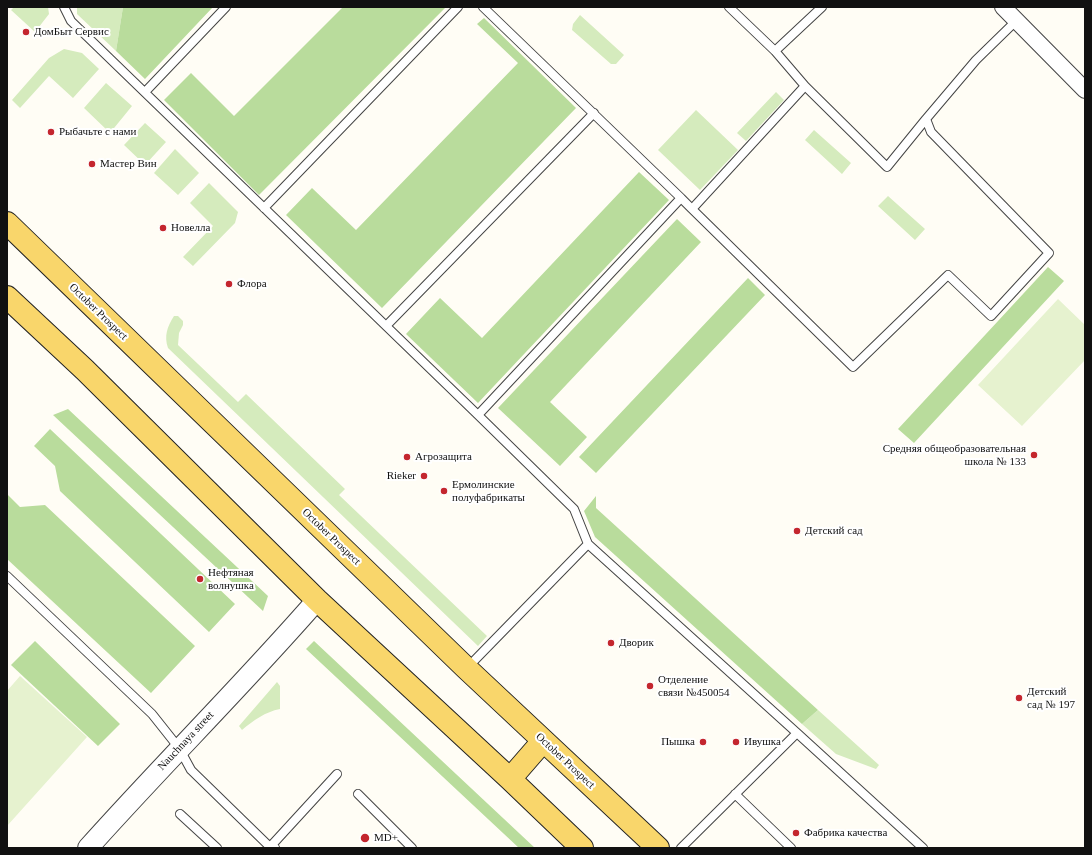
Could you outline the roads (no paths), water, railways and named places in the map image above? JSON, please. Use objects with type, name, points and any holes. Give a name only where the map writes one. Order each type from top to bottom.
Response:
[{"type":"main road","name":"October Prospect","points":[[7,223],[466,668],[658,848]]},
{"type":"main road","points":[[7,297],[85,370],[317,600],[582,848]]},
{"type":"main road","points":[[510,779],[543,741]]},
{"type":"street","points":[[1003,7],[1085,90]]},
{"type":"street","name":"Nauchnaya street","points":[[88,848],[317,600]]},
{"type":"lane","points":[[64,7],[71,21],[574,508],[588,544],[923,848]]},
{"type":"lane","points":[[145,92],[226,7]]},
{"type":"lane","points":[[264,208],[458,7]]},
{"type":"lane","points":[[483,7],[594,113],[853,366],[948,275],[991,316],[1049,254],[931,132],[926,119]]},
{"type":"lane","points":[[729,7],[775,51],[805,86],[887,167],[976,60],[1016,20]]},
{"type":"lane","points":[[775,51],[822,7]]},
{"type":"lane","points":[[692,209],[805,86]]},
{"type":"lane","points":[[386,326],[594,113]]},
{"type":"lane","points":[[478,415],[680,198]]},
{"type":"lane","points":[[466,668],[588,544]]},
{"type":"lane","points":[[7,576],[152,714],[179,748],[191,770],[272,847],[338,774]]},
{"type":"lane","points":[[681,848],[797,733]]},
{"type":"lane","points":[[358,794],[412,848]]},
{"type":"lane","points":[[735,794],[791,848]]},
{"type":"lane","points":[[180,814],[217,848]]},
{"type":"place","name":"ДомБыт Сервис","points":[[26,32]]},
{"type":"place","name":"Рыбачьте с нами","points":[[51,132]]},
{"type":"place","name":"Мастер Вин","points":[[92,164]]},
{"type":"place","name":"Новелла","points":[[163,228]]},
{"type":"place","name":"Флора","points":[[229,284]]},
{"type":"place","name":"Средняя общеобразовательная школа № 133","points":[[1034,455]]},
{"type":"place","name":"Агрозащита","points":[[407,457]]},
{"type":"place","name":"Rieker","points":[[424,476]]},
{"type":"place","name":"Ермолинские полуфабрикаты","points":[[444,491]]},
{"type":"place","name":"Детский сад","points":[[797,531]]},
{"type":"place","name":"Нефтяная волнушка","points":[[200,579]]},
{"type":"place","name":"Дворик","points":[[611,643]]},
{"type":"place","name":"Отделение связи №450054","points":[[650,686]]},
{"type":"place","name":"Детский сад № 197","points":[[1019,698]]},
{"type":"place","name":"Пышка","points":[[703,742]]},
{"type":"place","name":"Ивушка","points":[[736,742]]},
{"type":"place","name":"Фабрика качества","points":[[796,833]]},
{"type":"place","name":"MD+","points":[[365,838]]}]
